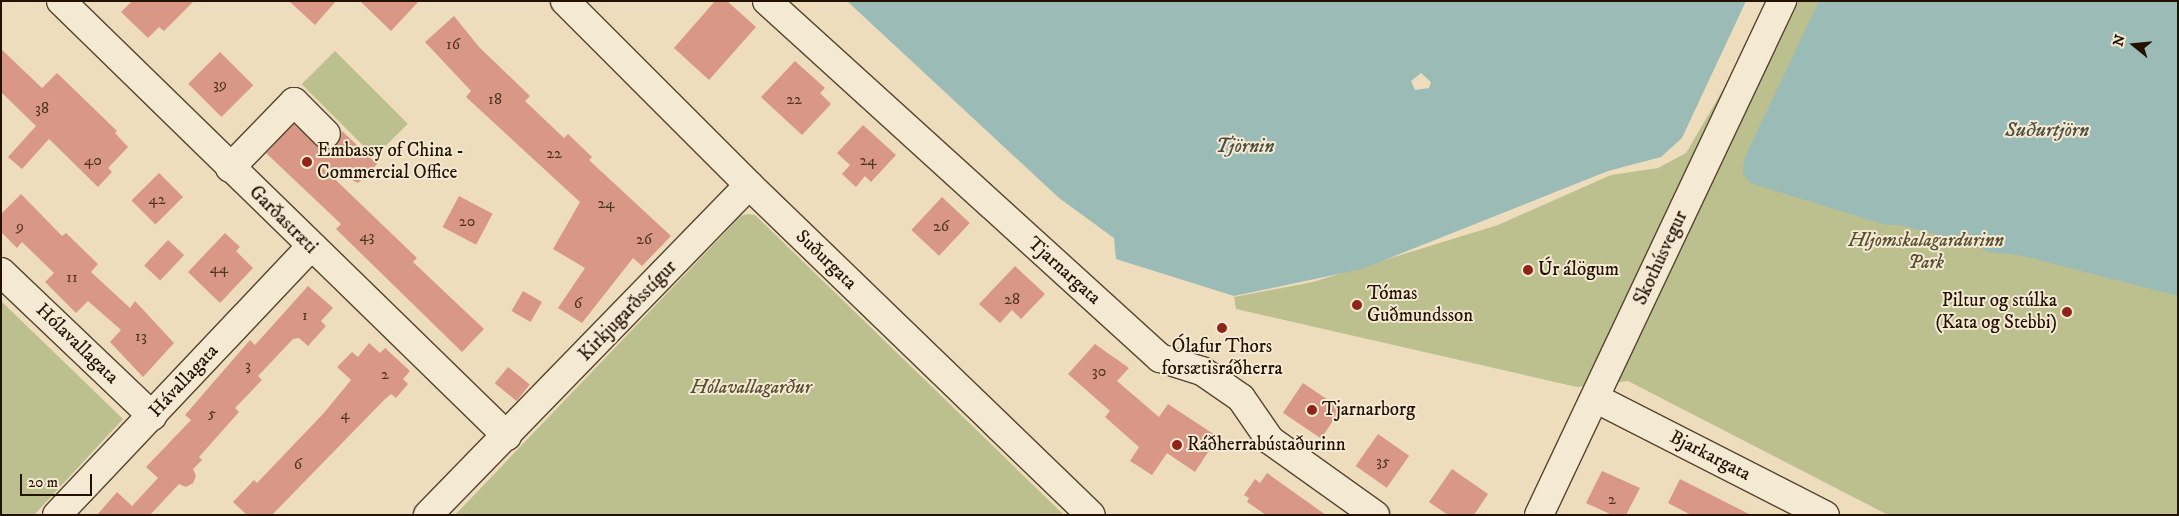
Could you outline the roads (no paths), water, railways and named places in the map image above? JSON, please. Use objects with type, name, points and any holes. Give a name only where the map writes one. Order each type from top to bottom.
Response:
[{"type":"street","name":"Garðastræti","points":[[61,1],[310,247],[508,436]]},
{"type":"street","name":"Suðurgata","points":[[565,1],[749,185],[1091,515]]},
{"type":"street","name":"Tjarnargata","points":[[768,1],[1160,358],[1202,370],[1241,398],[1270,440],[1375,515]]},
{"type":"street","name":"Skothúsvegur","points":[[1539,515],[1596,398],[1782,1]]},
{"type":"street","points":[[230,168],[294,102],[326,134]]},
{"type":"street","name":"Kirkjugarðsstígur","points":[[428,515],[508,436],[749,185]]},
{"type":"street","name":"Hávallagata","points":[[57,515],[310,247]]},
{"type":"street","name":"Hólavallagata","points":[[1,272],[152,416]]},
{"type":"street","name":"Bjarkargata","points":[[1596,398],[1825,515]]},
{"type":"water","name":"Tjörnin","points":[[847,1],[1746,1],[1682,138],[1661,157],[1608,171],[1362,269],[1234,296],[1116,259],[1114,238],[1059,198]],"holes":[[[1421,73],[1431,82],[1429,88],[1415,90],[1411,81]]]},
{"type":"water","name":"Suðurtjörn","points":[[1819,1],[2178,1],[2178,296],[2019,255],[1988,252],[1974,244],[1899,225],[1886,225],[1750,183],[1743,174],[1744,159]]},
{"type":"place","name":"Embassy of China - Commercial Office","points":[[307,162]]},
{"type":"place","name":"Úr álögum","points":[[1528,270]]},
{"type":"place","name":"Tómas Guðmundsson","points":[[1357,305]]},
{"type":"place","name":"Piltur og stúlka (Kata og Stebbi)","points":[[2067,312]]},
{"type":"place","name":"Ólafur Thors forsætisráðherra","points":[[1222,328]]},
{"type":"place","name":"Tjarnarborg","points":[[1312,410]]},
{"type":"place","name":"Ráðherrabústaðurinn","points":[[1177,445]]},
{"type":"park label","name":"Hljomskalagardurinn Park","points":[[1926,252]]},
{"type":"park label","name":"Hólavallagarður","points":[[751,388]]}]
